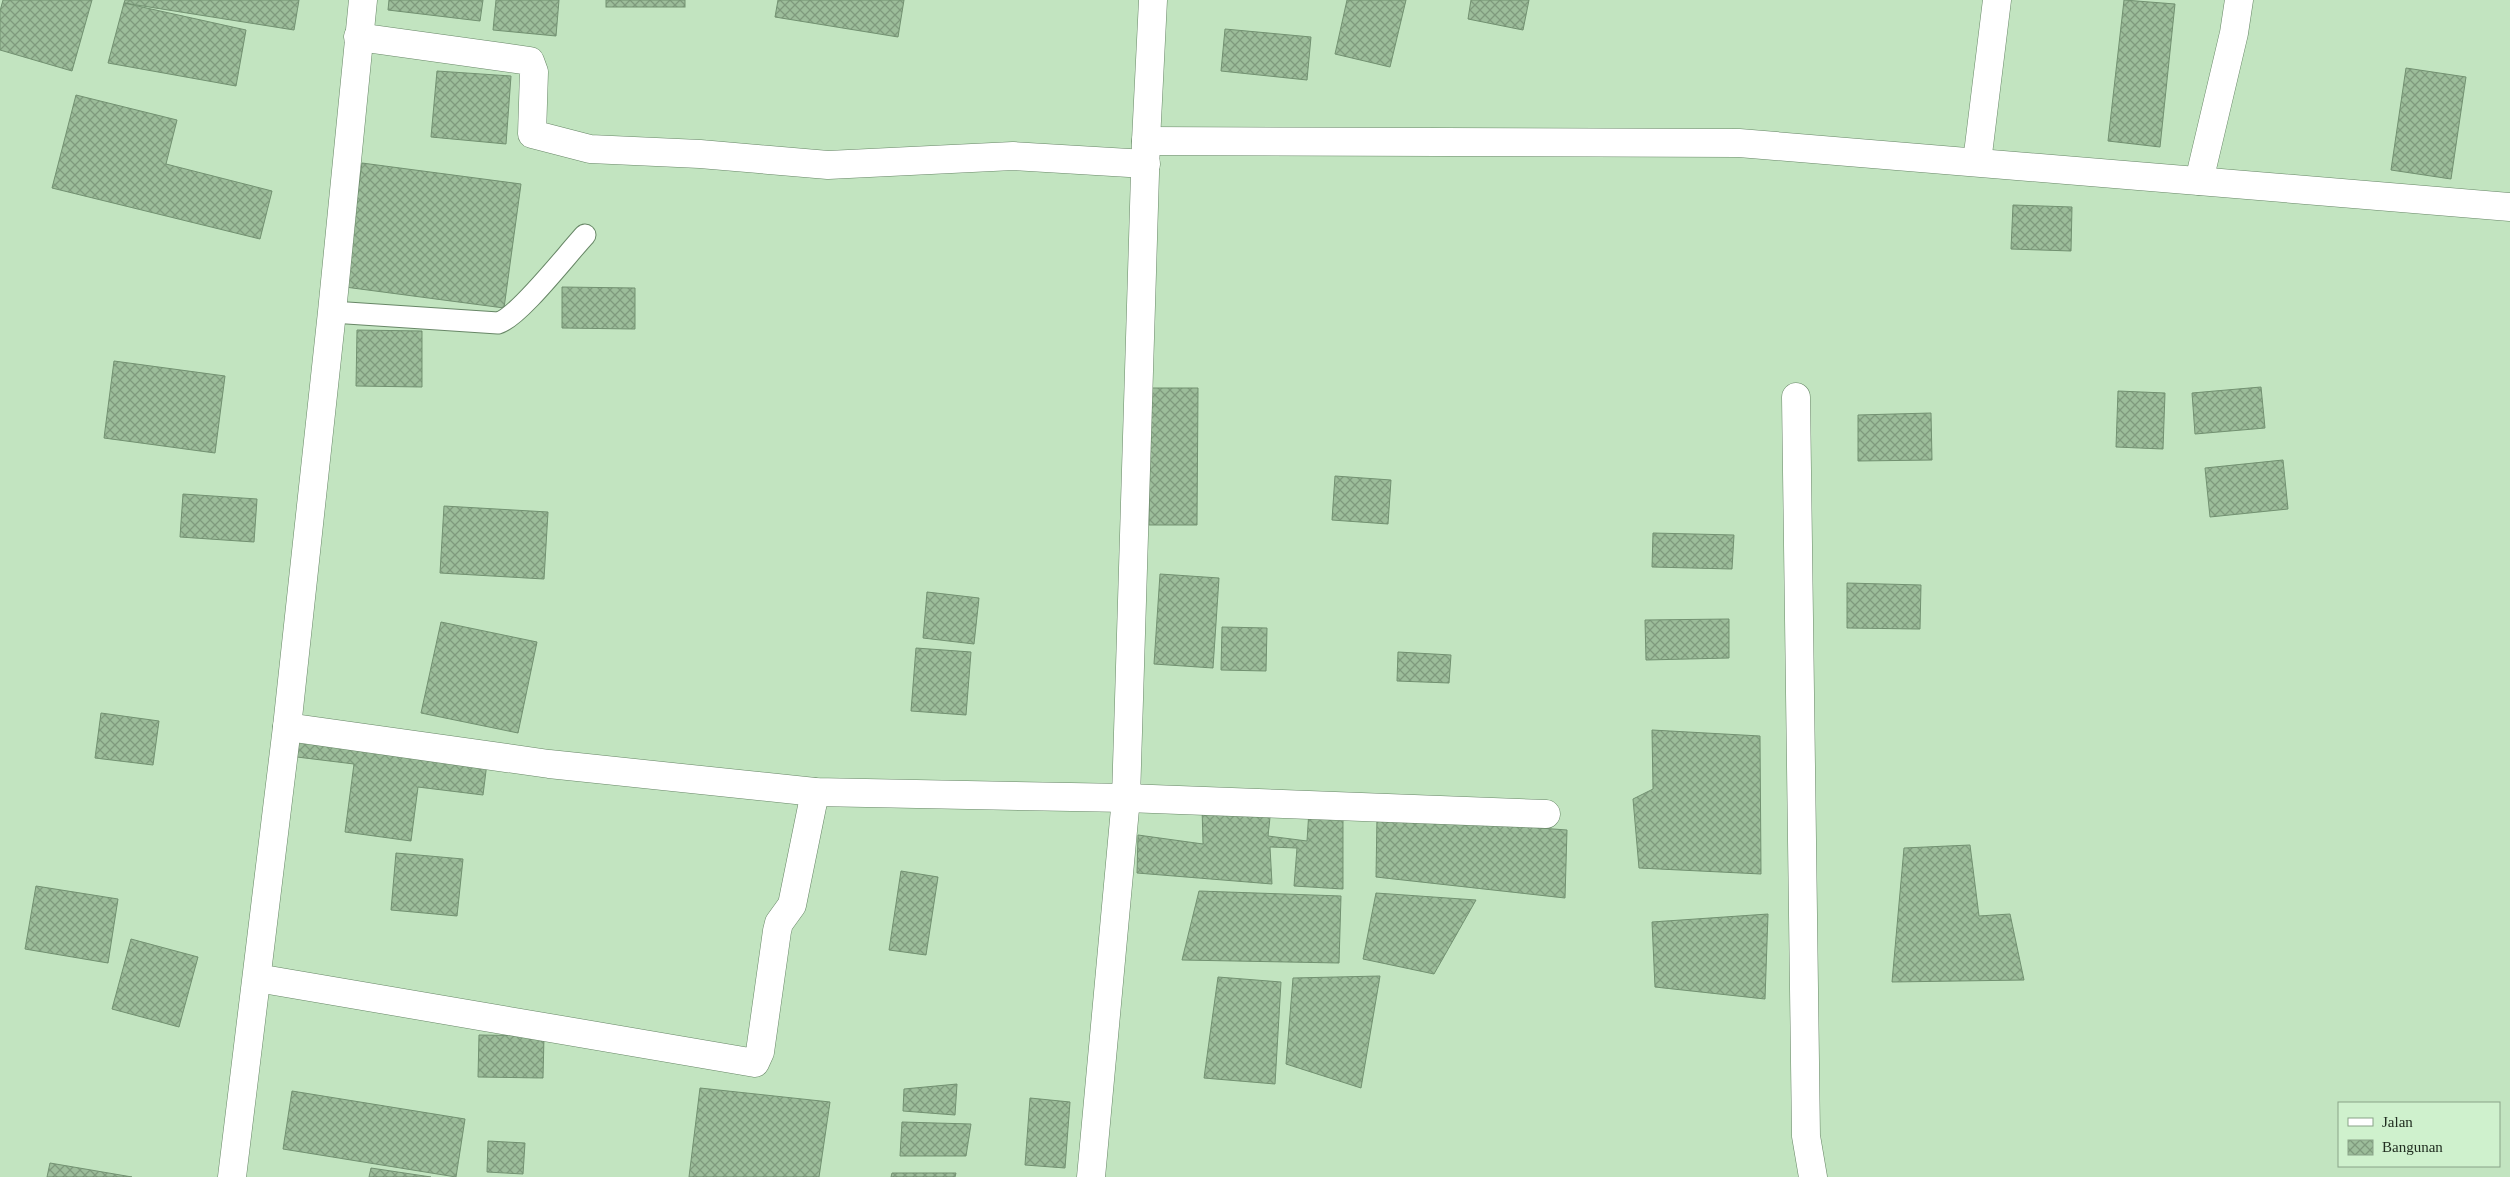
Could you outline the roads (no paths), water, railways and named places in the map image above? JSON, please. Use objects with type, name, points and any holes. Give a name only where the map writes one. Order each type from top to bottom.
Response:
[{"type":"street","points":[[232,1177],[258,978],[287,727],[332,312],[363,0]]},
{"type":"street","points":[[1091,1177],[1126,798],[1146,152],[1153,0]]},
{"type":"street","points":[[1977,162],[1997,0]]},
{"type":"street","points":[[2199,181],[2239,0]]},
{"type":"street","points":[[358,37],[530,61],[534,72],[532,134],[590,148],[828,164],[1146,152],[1739,142],[2510,207]]},
{"type":"street","points":[[1796,397],[1806,1136],[1813,1177]]},
{"type":"street","points":[[287,727],[549,764],[815,792],[1126,798],[1546,814]]},
{"type":"street","points":[[258,978],[755,1063],[760,1052],[777,931],[779,923],[792,905],[815,792]]},
{"type":"lane","points":[[332,312],[498,323],[504,321],[525,303],[584,235]]}]
